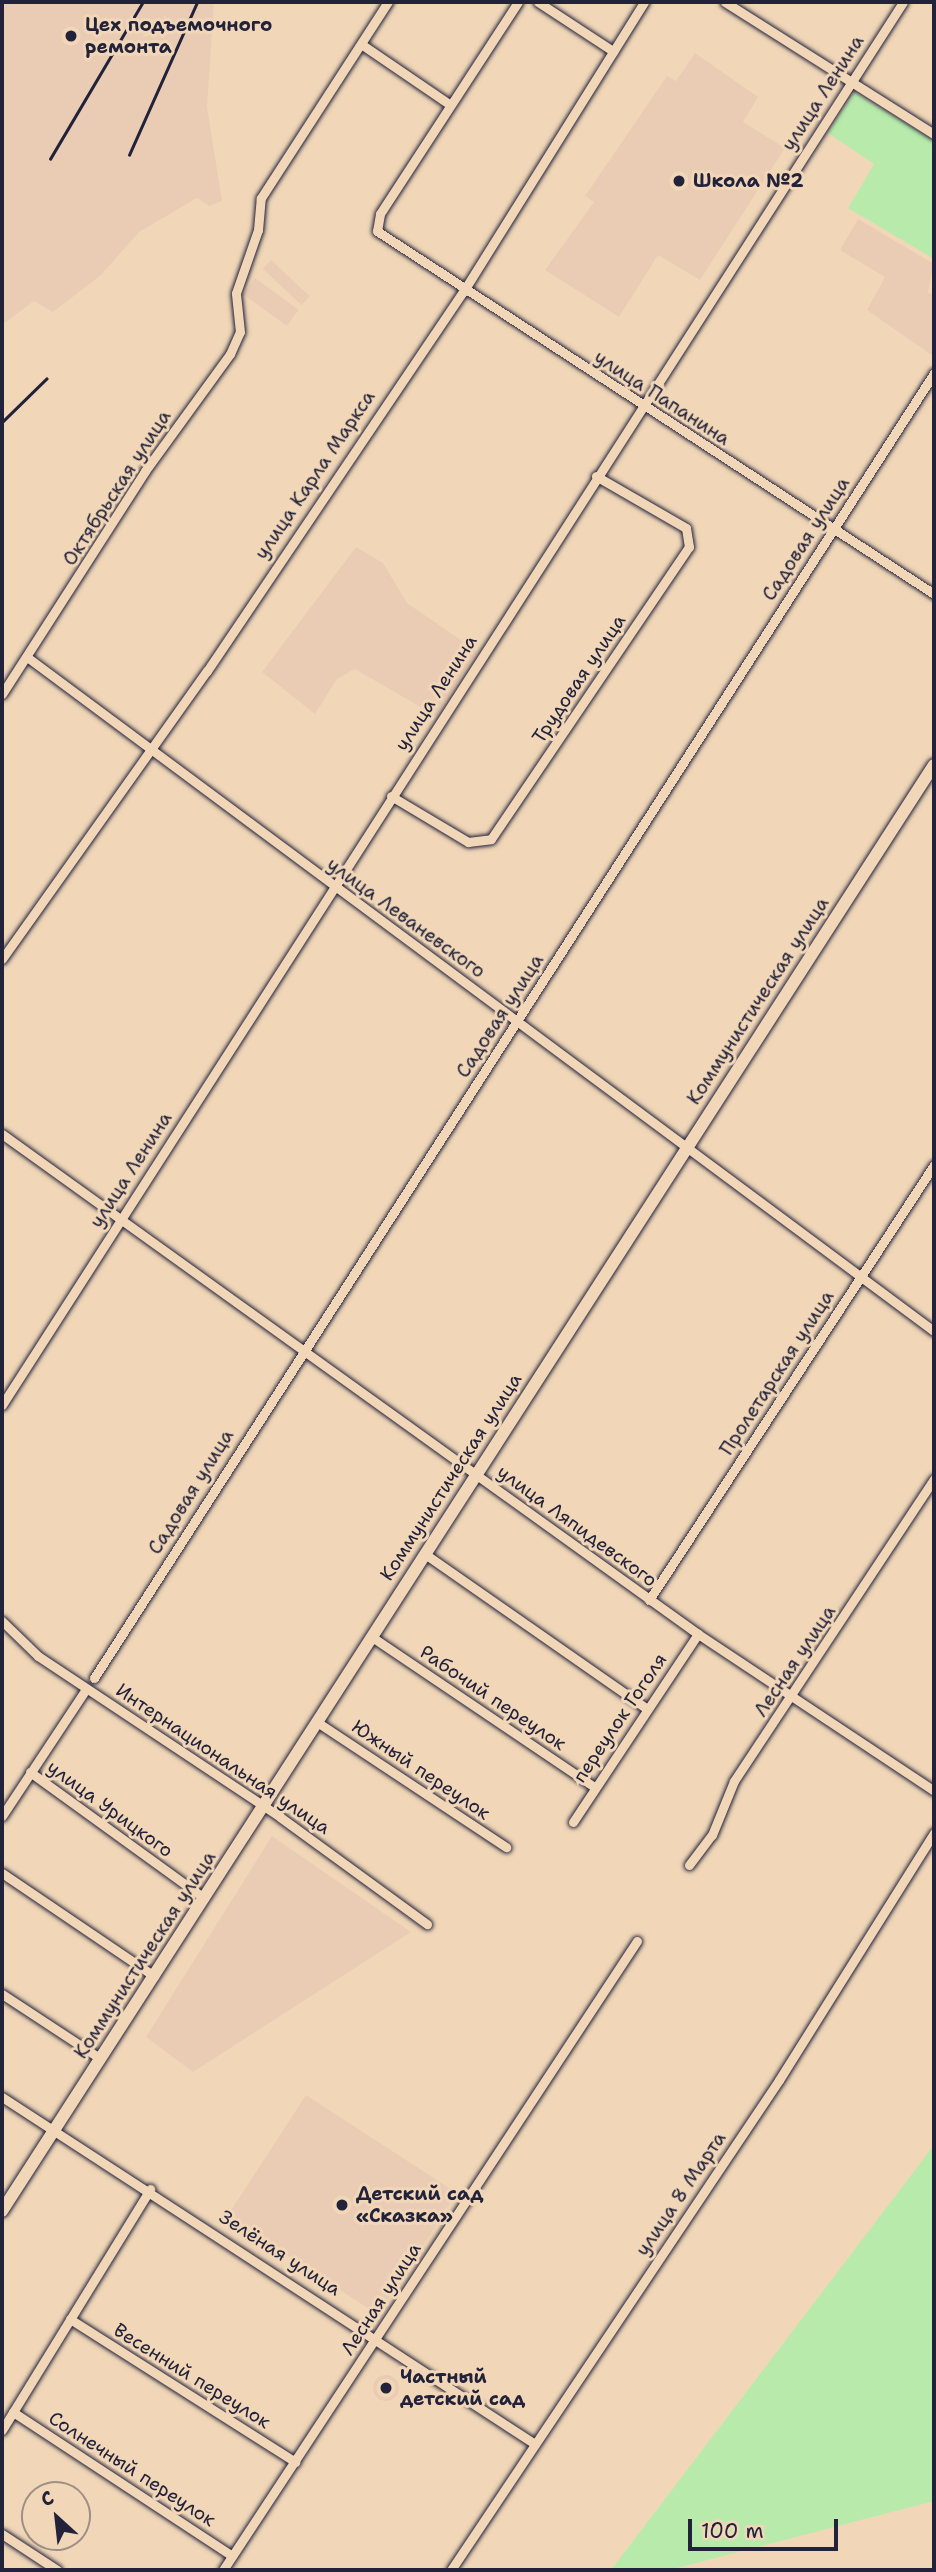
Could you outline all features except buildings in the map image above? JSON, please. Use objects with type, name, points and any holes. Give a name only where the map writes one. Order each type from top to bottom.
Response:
[{"type":"street","name":"Октябрьская улица","points":[[2,694],[145,471],[230,354],[240,332],[236,293],[258,230],[261,198],[388,2]]},
{"type":"street","points":[[361,44],[449,104],[518,2]]},
{"type":"street","points":[[538,2],[613,51]]},
{"type":"street","name":"улица Карла Маркса","points":[[2,959],[150,751],[463,292],[644,2]]},
{"type":"street","points":[[725,2],[934,134]]},
{"type":"street","name":"улица Ленина","points":[[2,1405],[641,405],[903,2]]},
{"type":"street","name":"улица Папанина","points":[[449,104],[376,227],[463,292],[934,594]]},
{"type":"street","name":"Садовая улица","points":[[94,1678],[302,1349],[517,1022],[934,373]]},
{"type":"street","name":"Трудовая улица","points":[[391,796],[468,842],[491,839],[689,547],[686,528],[596,476]]},
{"type":"street","name":"улица Леваневского","points":[[27,657],[934,1331]]},
{"type":"street","name":"Коммунистическая улица","points":[[2,2211],[934,765]]},
{"type":"street","name":"улица Ляпидевского","points":[[2,1133],[649,1600],[791,1700],[934,1791]]},
{"type":"street","name":"Пролетарская улица","points":[[649,1600],[934,1165]]},
{"type":"street","name":"Лесная улица","points":[[690,1865],[712,1835],[734,1781],[791,1700],[934,1479]]},
{"type":"street","points":[[425,1554],[647,1709]]},
{"type":"street","name":"Интернациональная улица","points":[[2,1621],[86,1689],[262,1807],[427,1924]]},
{"type":"street","name":"переулок Гоголя","points":[[573,1822],[698,1634]]},
{"type":"street","name":"Рабочий переулок","points":[[372,1637],[594,1787]]},
{"type":"street","points":[[2,1816],[86,1689]]},
{"type":"street","name":"Южный переулок","points":[[317,1722],[506,1847]]},
{"type":"street","name":"улица Урицкого","points":[[30,1772],[204,1898]]},
{"type":"street","name":"улица 8 Марта","points":[[451,2570],[779,2080],[934,1833]]},
{"type":"street","points":[[2,1873],[154,1976]]},
{"type":"street","name":"Лесная улица","points":[[223,2570],[637,1941]]},
{"type":"street","points":[[2,1994],[101,2059]]},
{"type":"street","name":"Зелёная улица","points":[[2,2096],[150,2189],[536,2444]]},
{"type":"street","points":[[2,2430],[150,2189]]},
{"type":"street","name":"Весенний переулок","points":[[70,2319],[295,2462]]},
{"type":"street","name":"Солнечный переулок","points":[[13,2412],[232,2556]]},
{"type":"street","points":[[2,2534],[57,2570]]},
{"type":"shaded area","points":[[2,2],[214,2],[207,107],[222,201],[209,206],[197,198],[139,232],[101,275],[53,312],[34,301],[2,325]]},
{"type":"shaded area","name":"Школа №2","points":[[695,53],[758,97],[743,122],[785,148],[700,280],[658,255],[619,317],[545,270],[594,202],[585,196],[667,76],[676,81]]},
{"type":"shaded area","points":[[858,219],[934,264],[928,292],[934,296],[933,356],[867,310],[885,277],[840,250]]},
{"type":"shaded area","points":[[271,260],[310,296],[302,305],[263,269]]},
{"type":"shaded area","points":[[255,278],[299,310],[287,326],[243,294]]},
{"type":"shaded area","points":[[356,547],[383,563],[407,603],[477,651],[436,716],[355,669],[337,679],[315,714],[262,672]]},
{"type":"shaded area","points":[[272,1836],[411,1932],[193,2072],[146,2037]]},
{"type":"shaded area","name":"Детский сад «Сказка»","points":[[306,2095],[457,2193],[378,2315],[227,2217]]},
{"type":"shaded area","name":"Частный детский сад","points":[[386,2375],[395,2379],[399,2388],[395,2397],[386,2401],[377,2397],[373,2388],[377,2379]]},
{"type":"green space","points":[[854,92],[934,141],[934,259],[848,208],[874,164],[828,133]]},
{"type":"green space","points":[[934,2145],[934,2501],[669,2570],[611,2570]]},
{"type":"railway","points":[[50,159],[143,2]]},
{"type":"railway","points":[[129,155],[197,2]]},
{"type":"railway","points":[[2,422],[46,379]]},
{"type":"place","name":"Цех подъемочного ремонта","points":[[71,36]]},
{"type":"place","name":"Школа №2","points":[[679,181]]},
{"type":"place","name":"Детский сад «Сказка»","points":[[342,2205]]},
{"type":"place","name":"Частный детский сад","points":[[386,2388]]}]
